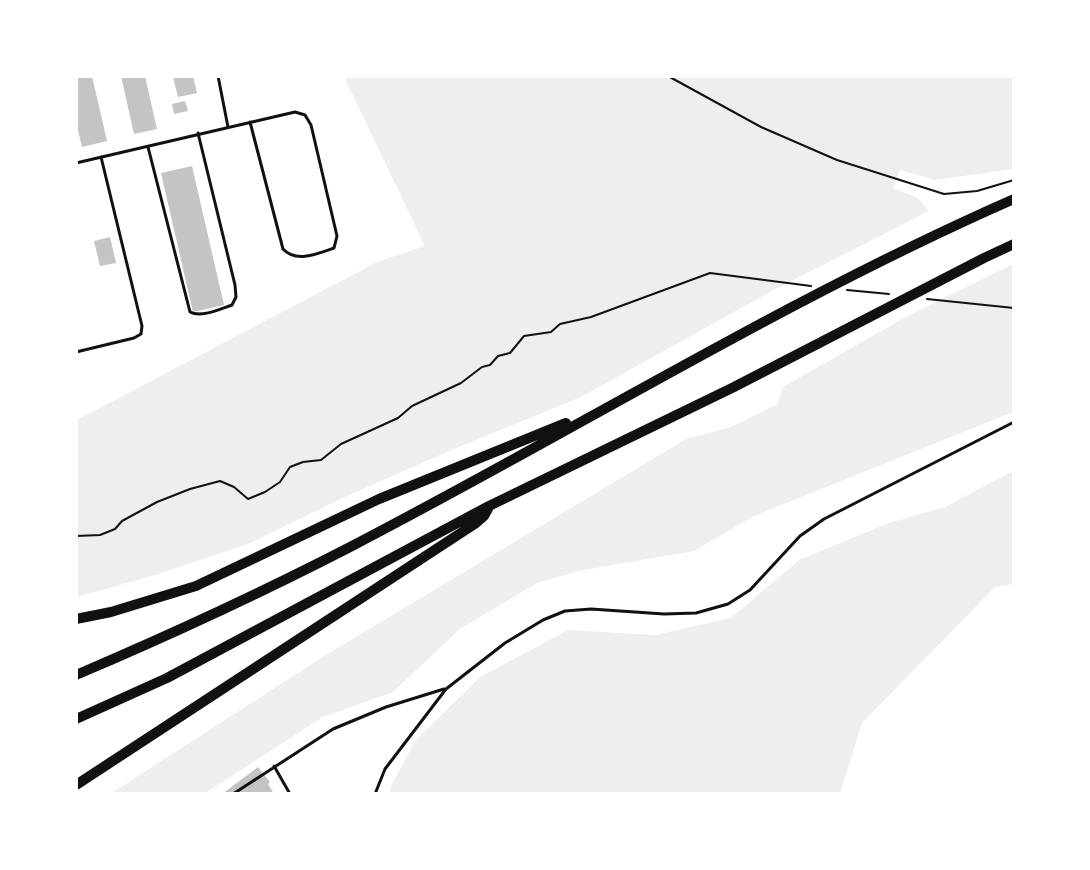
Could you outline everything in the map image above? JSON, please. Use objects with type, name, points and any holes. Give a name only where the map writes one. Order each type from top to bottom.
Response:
[{"type":"highway","points":[[76,675],[150,643],[353,545],[616,402],[885,260],[1014,199]]},
{"type":"highway","points":[[76,719],[167,678],[489,506],[766,370],[1014,244]]},
{"type":"highway","points":[[76,618],[111,612],[196,586],[379,499],[616,402]]},
{"type":"highway","points":[[76,785],[476,523],[484,516],[489,506]]},
{"type":"lane","points":[[218,76],[228,127]]},
{"type":"lane","points":[[76,163],[198,133],[295,112],[305,115],[311,125],[337,236],[334,248],[298,257],[289,255],[283,249],[250,122]]},
{"type":"lane","points":[[147,146],[190,312],[194,314],[207,312],[232,305],[236,297],[198,133]]},
{"type":"lane","points":[[76,352],[134,338],[141,334],[142,326],[101,158]]},
{"type":"lane","points":[[375,794],[385,769],[446,689],[497,649],[543,620],[565,611],[591,609],[664,614],[696,613],[728,604],[750,590],[800,536],[824,519],[1014,422]]},
{"type":"lane","points":[[233,794],[333,729],[360,717],[446,689]]},
{"type":"lane","points":[[274,766],[290,794]]},
{"type":"path","points":[[668,76],[761,127],[837,160],[944,194],[977,191],[1014,180]]},
{"type":"path","points":[[76,536],[100,536],[157,502],[190,489],[220,482],[234,487],[248,499],[265,492],[280,482],[290,467],[303,462],[321,460],[341,444],[398,418],[412,406],[461,383],[482,367],[490,365],[498,356],[510,353],[524,336],[551,332],[560,324],[591,317],[710,273],[816,286]]},
{"type":"path","points":[[839,289],[897,295]]},
{"type":"path","points":[[921,298],[1014,308]]},
{"type":"shaded area","points":[[344,77],[1013,77],[1013,169],[935,180],[900,170],[893,188],[918,198],[929,211],[770,292],[581,397],[347,496],[248,544],[155,575],[77,597],[77,420],[377,262],[425,246]]},
{"type":"shaded area","points":[[1013,264],[1013,412],[754,516],[694,551],[578,571],[537,583],[460,629],[393,692],[323,717],[205,793],[110,794],[329,653],[686,439],[731,427],[778,404],[783,387],[904,318]]},
{"type":"shaded area","points":[[1013,471],[1013,584],[995,587],[862,723],[840,793],[390,793],[391,786],[415,741],[480,677],[568,630],[655,635],[731,618],[799,560],[889,523],[945,507]]},
{"type":"building","points":[[76,76],[92,76],[107,141],[82,147],[76,121]]},
{"type":"building","points":[[121,76],[145,76],[157,129],[134,134]]},
{"type":"building","points":[[193,76],[197,93],[178,97],[173,77]]},
{"type":"building","points":[[185,101],[188,111],[174,114],[172,104]]},
{"type":"building","points":[[192,166],[224,305],[193,312],[161,173]]},
{"type":"building","points":[[110,237],[116,263],[100,266],[94,241]]},
{"type":"building","points":[[258,767],[270,782],[268,784],[274,794],[222,794]]}]
